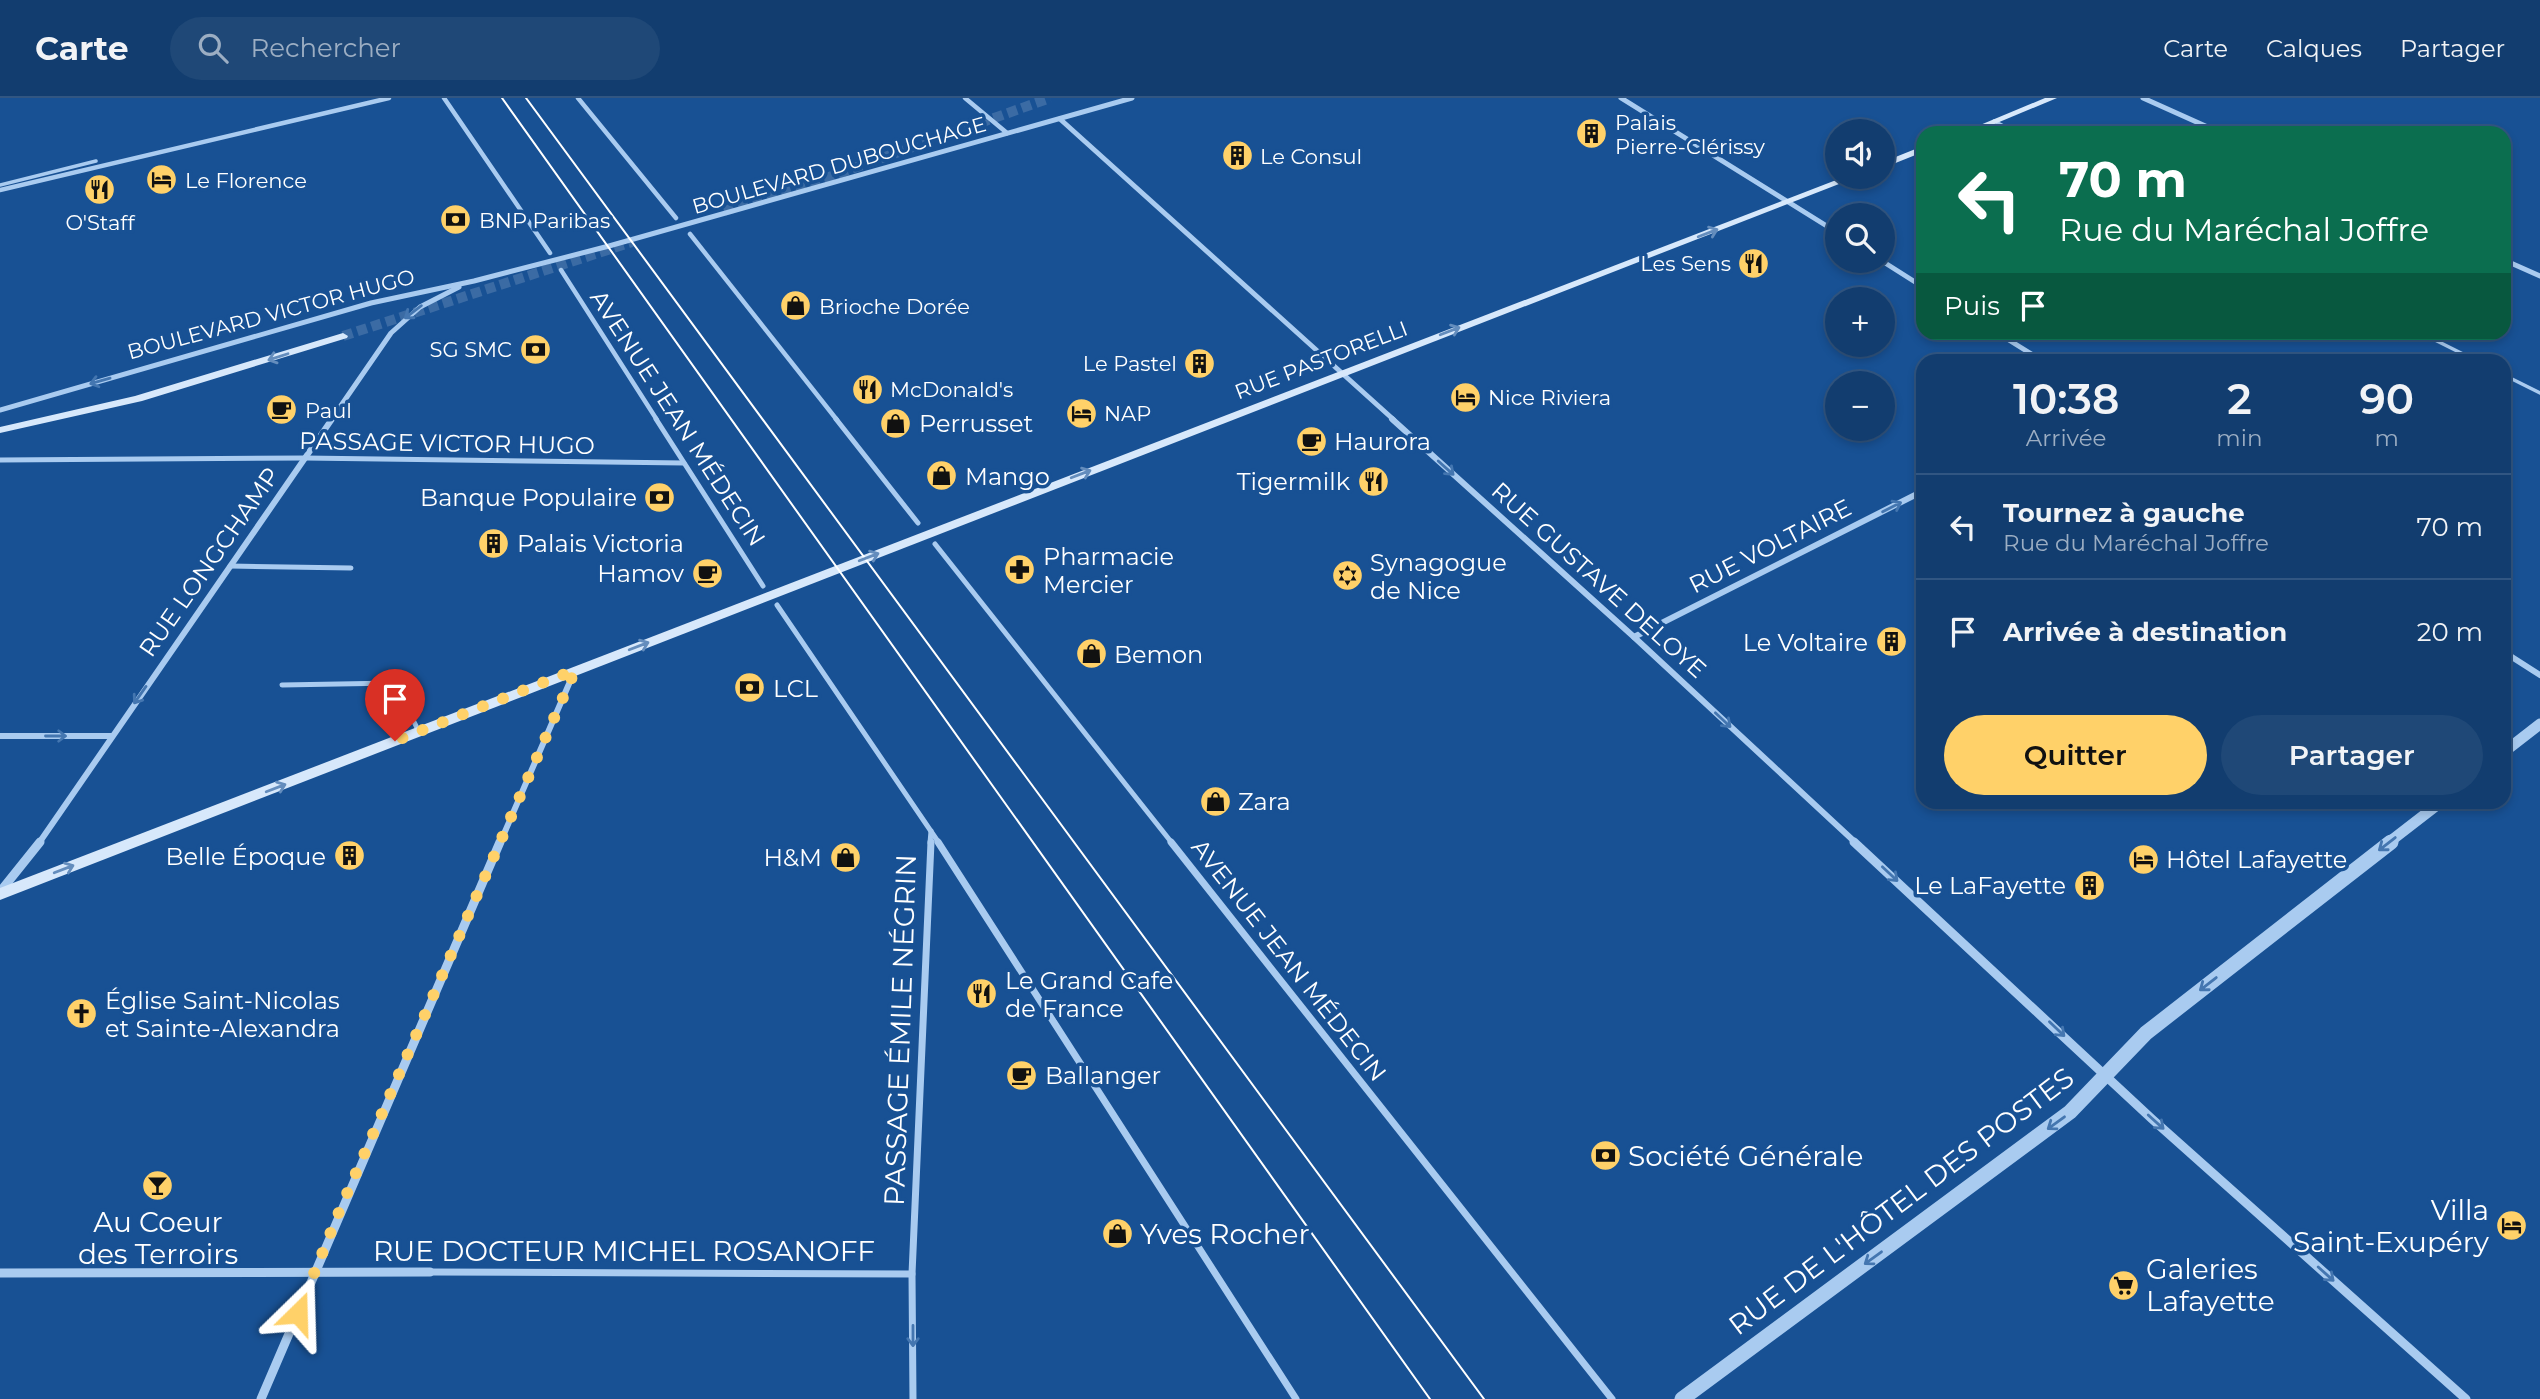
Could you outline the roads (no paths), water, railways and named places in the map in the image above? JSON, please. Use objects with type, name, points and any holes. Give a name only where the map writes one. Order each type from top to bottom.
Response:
[{"type":"main road","points":[[1982,126],[2053,98]]},
{"type":"main road","points":[[1895,160],[1916,152]]},
{"type":"main road","name":"RUE PASTORELLI","points":[[0,893],[1825,188]]},
{"type":"main road","name":"BOULEVARD VICTOR HUGO","points":[[0,430],[138,399],[343,336]]},
{"type":"street","points":[[0,187],[389,98]]},
{"type":"street","points":[[444,98],[550,253]]},
{"type":"street","points":[[579,98],[677,218]]},
{"type":"street","points":[[965,98],[1007,133]]},
{"type":"street","name":"BOULEVARD DUBOUCHAGE","points":[[555,260],[1132,98]]},
{"type":"street","points":[[1621,98],[1825,225]]},
{"type":"street","points":[[2143,98],[2205,126]]},
{"type":"street","name":"RUE GUSTAVE DELOYE","points":[[1060,118],[1634,637],[2106,1076],[2466,1399]]},
{"type":"street","points":[[690,234],[918,523]]},
{"type":"street","name":"BOULEVARD VICTOR HUGO","points":[[0,410],[371,303],[555,260]]},
{"type":"street","points":[[2511,263],[2540,276]]},
{"type":"street","points":[[1895,269],[1916,283]]},
{"type":"street","name":"AVENUE JEAN MÉDECIN","points":[[561,270],[763,586]]},
{"type":"street","name":"RUE LONGCHAMP","points":[[0,893],[52,827],[111,736],[391,333],[420,307],[474,281]]},
{"type":"street","points":[[2009,340],[2031,354]]},
{"type":"street","name":"PASSAGE VICTOR HUGO","points":[[0,460],[305,458],[684,463]]},
{"type":"street","name":"RUE VOLTAIRE","points":[[1634,637],[1916,495]]},
{"type":"street","name":"AVENUE JEAN MÉDECIN","points":[[935,544],[1612,1399]]},
{"type":"street","points":[[777,605],[931,831],[1296,1399]]},
{"type":"street","points":[[2511,656],[2540,675]]},
{"type":"street","points":[[261,1399],[575,670]]},
{"type":"street","points":[[2511,747],[2540,724]]},
{"type":"street","points":[[0,737],[111,736]]},
{"type":"street","name":"RUE DE L'HÔTEL DES POSTES","points":[[1682,1399],[2070,1112],[2146,1032],[2432,809]]},
{"type":"street","name":"PASSAGE ÉMILE NÉGRIN","points":[[913,1399],[912,1274],[931,831]]},
{"type":"street","name":"RUE DOCTEUR MICHEL ROSANOFF","points":[[0,1273],[912,1274]]},
{"type":"lane","points":[[1994,121],[2004,126]]},
{"type":"lane","points":[[0,187],[96,161]]},
{"type":"lane","points":[[2435,340],[2463,354]]},
{"type":"lane","points":[[2511,378],[2540,393]]},
{"type":"lane","points":[[230,566],[351,568]]},
{"type":"lane","points":[[282,685],[395,683],[419,732]]},
{"type":"tunnel","points":[[724,211],[829,177],[1050,98]]},
{"type":"tunnel","points":[[343,336],[632,242]]},
{"type":"tram line","points":[[502,98],[1430,1399]]},
{"type":"tram line","points":[[526,98],[1484,1399]]},
{"type":"place","name":"Palais Pierre-Clérissy","points":[[1592,134]]},
{"type":"place","name":"Le Consul","points":[[1237,156]]},
{"type":"place","name":"Le Florence","points":[[162,180]]},
{"type":"place","name":"O'Staff","points":[[100,190]]},
{"type":"place","name":"BNP Paribas","points":[[456,220]]},
{"type":"place","name":"Les Sens","points":[[1754,263]]},
{"type":"place","name":"Brioche Dorée","points":[[796,306]]},
{"type":"place","name":"SG SMC","points":[[535,349]]},
{"type":"place","name":"Le Pastel","points":[[1200,363]]},
{"type":"place","name":"McDonald's","points":[[867,389]]},
{"type":"place","name":"Nice Riviera","points":[[1465,397]]},
{"type":"place","name":"Paul","points":[[282,410]]},
{"type":"place","name":"NAP","points":[[1081,413]]},
{"type":"place","name":"Perrusset","points":[[896,423]]},
{"type":"place","name":"Haurora","points":[[1311,441]]},
{"type":"place","name":"Mango","points":[[942,476]]},
{"type":"place","name":"Tigermilk","points":[[1373,481]]},
{"type":"place","name":"Banque Populaire","points":[[660,497]]},
{"type":"place","name":"Palais Victoria","points":[[494,543]]},
{"type":"place","name":"Pharmacie Mercier","points":[[1020,570]]},
{"type":"place","name":"Hamov","points":[[707,573]]},
{"type":"place","name":"Synagogue de Nice","points":[[1347,576]]},
{"type":"place","name":"Le Voltaire","points":[[1891,642]]},
{"type":"place","name":"Bemon","points":[[1091,654]]},
{"type":"place","name":"LCL","points":[[750,688]]},
{"type":"place","name":"Zara","points":[[1215,801]]},
{"type":"place","name":"Belle Époque","points":[[349,856]]},
{"type":"place","name":"H&M","points":[[845,857]]},
{"type":"place","name":"Hôtel Lafayette","points":[[2143,859]]},
{"type":"place","name":"Le LaFayette","points":[[2089,885]]},
{"type":"place","name":"Le Grand Cafe de France","points":[[982,994]]},
{"type":"place","name":"Église Saint-Nicolas et Sainte-Alexandra","points":[[82,1014]]},
{"type":"place","name":"Ballanger","points":[[1022,1075]]},
{"type":"place","name":"Société Générale","points":[[1605,1156]]},
{"type":"place","name":"Au Coeur des Terroirs","points":[[158,1185]]},
{"type":"place","name":"Villa Saint-Exupéry","points":[[2512,1226]]},
{"type":"place","name":"Yves Rocher","points":[[1117,1234]]},
{"type":"place","name":"Galeries Lafayette","points":[[2123,1285]]}]
